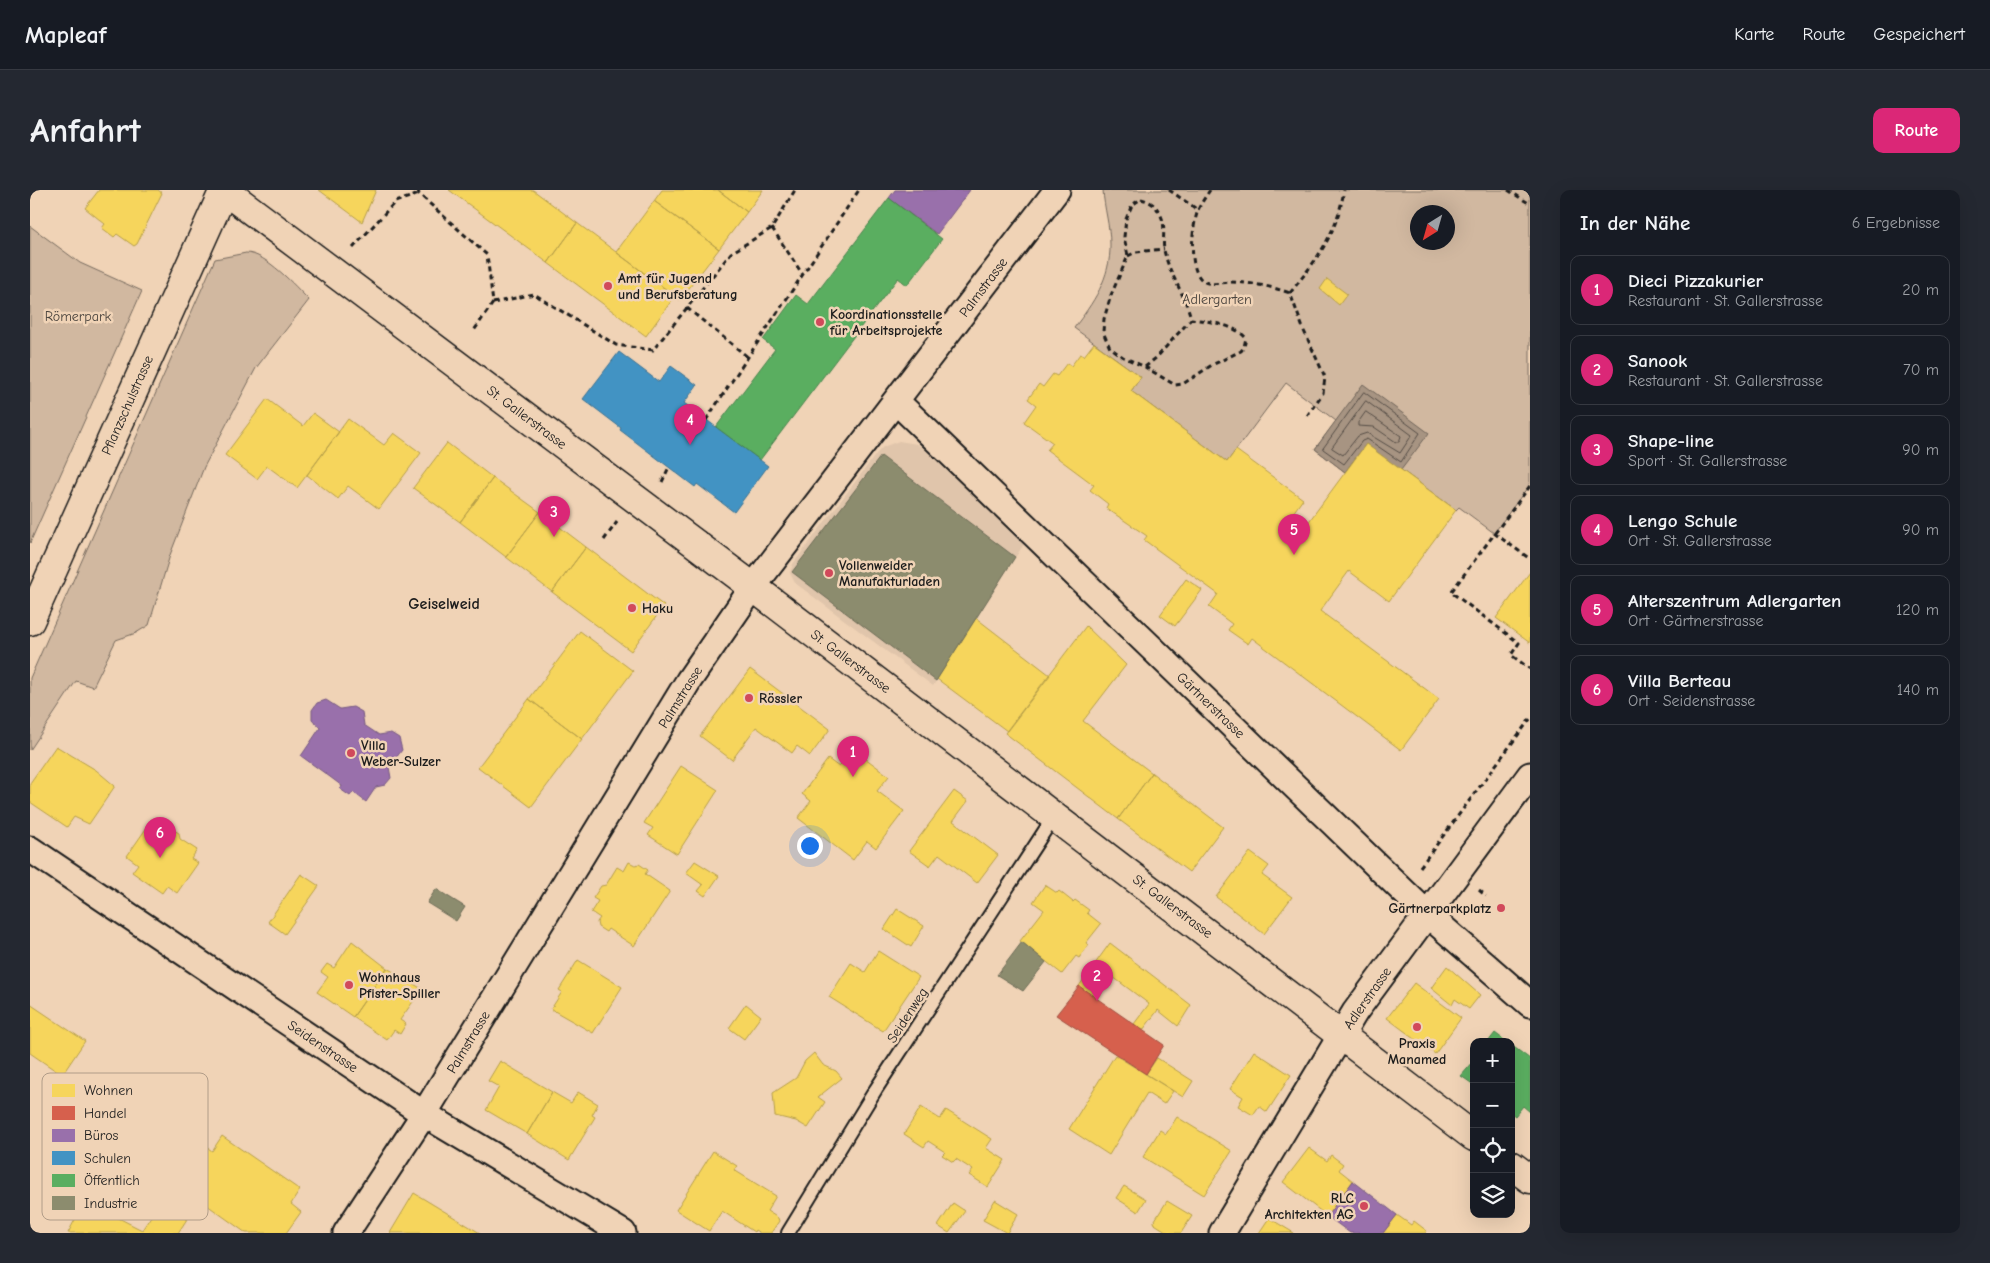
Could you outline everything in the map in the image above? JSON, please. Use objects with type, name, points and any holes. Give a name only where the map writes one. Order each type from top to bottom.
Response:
[{"type":"main road","name":"St. Gallerstrasse","points":[[224,190],[754,587],[1470,1133]]},
{"type":"main road","name":"Pflanzschulstrasse","points":[[30,621],[224,190]]},
{"type":"main road","points":[[1515,1168],[1530,1179]]},
{"type":"street","name":"Palmstrasse","points":[[346,1233],[424,1114],[680,694],[754,587],[1057,190]]},
{"type":"street","name":"Gärtnerstrasse","points":[[896,401],[1427,914],[1530,1004]]},
{"type":"street","name":"Adlerstrasse","points":[[1222,1233],[1341,1035],[1427,914],[1530,775]]},
{"type":"street","name":"Seidenstrasse","points":[[30,849],[424,1114],[623,1233]]},
{"type":"lane","name":"Seidenweg","points":[[788,1233],[876,1090],[1054,816]]},
{"type":"path","points":[[493,303],[534,294],[616,345],[653,350],[730,253],[772,228],[795,190]]},
{"type":"path","points":[[706,420],[859,190]]},
{"type":"path","points":[[1169,190],[1198,210]]},
{"type":"path","points":[[1210,190],[1198,210],[1193,234],[1194,269],[1199,279],[1208,283],[1249,282],[1290,293]]},
{"type":"path","points":[[1290,293],[1321,255],[1334,228],[1344,190]]},
{"type":"path","points":[[1508,190],[1530,204]]},
{"type":"path","points":[[353,248],[394,202],[419,192],[487,255],[493,303],[473,332]]},
{"type":"path","points":[[1141,199],[1148,201],[1160,213],[1164,223],[1164,249],[1174,277],[1187,302],[1191,319],[1210,321],[1240,333],[1246,338],[1244,347],[1183,384],[1175,385],[1145,367],[1123,358],[1110,348],[1103,332],[1111,295],[1128,256],[1124,227],[1132,205],[1141,199]]},
{"type":"path","points":[[772,228],[803,275]]},
{"type":"path","points":[[1128,256],[1136,252],[1164,249]]},
{"type":"path","points":[[1290,293],[1304,331],[1325,377],[1323,393],[1307,416]]},
{"type":"path","points":[[687,308],[749,358]]},
{"type":"path","points":[[1145,367],[1157,357],[1191,319]]},
{"type":"path","points":[[661,485],[669,467]]},
{"type":"path","points":[[1530,486],[1451,592],[1520,643],[1511,655],[1530,669]]},
{"type":"path","points":[[604,540],[619,520]]},
{"type":"path","points":[[1494,533],[1530,559]]},
{"type":"path","points":[[1418,869],[1530,719]]},
{"type":"shaded area","points":[[899,441],[917,444],[924,449],[1024,544],[933,686],[795,583],[790,573],[793,564],[877,453],[883,447]]},
{"type":"green space","name":"Adlergarten","points":[[1103,190],[1530,190],[1530,484],[1494,533],[1459,507],[1456,510],[1366,444],[1345,472],[1315,449],[1336,421],[1286,383],[1227,462],[1131,391],[1141,377],[1074,328],[1088,309],[1104,279],[1110,256],[1110,237]]},
{"type":"green space","name":"Römerpark","points":[[30,226],[80,263],[142,291],[30,543]]},
{"type":"green space","points":[[246,253],[254,254],[271,264],[309,300],[256,368],[204,467],[170,555],[149,625],[136,633],[116,640],[93,687],[76,681],[30,750],[30,678],[215,259]]},
{"type":"water","points":[[1363,384],[1429,433],[1401,470],[1366,444],[1345,472],[1315,449]]},
{"type":"building: Wohnen","points":[[99,190],[158,190],[162,193],[137,244],[134,246],[117,234],[114,237],[102,228],[105,224],[85,208]]},
{"type":"building: Wohnen","points":[[319,190],[376,190],[362,222]]},
{"type":"building: Wohnen","points":[[449,190],[533,190],[577,223],[548,263]]},
{"type":"building: Wohnen","points":[[662,190],[718,190],[747,212],[719,249],[654,201]]},
{"type":"building: Wohnen","points":[[718,190],[763,190],[747,212]]},
{"type":"building: Wohnen","points":[[654,201],[719,249],[680,300],[616,252]]},
{"type":"building: Wohnen","points":[[577,223],[675,296],[646,336],[548,263]]},
{"type":"building: Wohnen","points":[[1327,279],[1347,294],[1339,305],[1320,289]]},
{"type":"building: Wohnen","points":[[1094,343],[1141,377],[1131,391],[1227,462],[1236,450],[1303,499],[1293,513],[1307,524],[1366,444],[1456,510],[1389,601],[1349,571],[1320,611],[1439,699],[1401,750],[1252,638],[1248,644],[1228,630],[1232,624],[1209,607],[1218,594],[1144,540],[1147,536],[1106,508],[1108,504],[1090,490],[1094,485],[1047,450],[1053,443],[1024,422],[1036,405],[1028,399],[1039,384],[1043,387],[1053,374],[1057,376],[1067,363],[1071,366],[1080,354],[1084,356]]},
{"type":"building: Wohnen","points":[[267,399],[303,426],[313,413],[339,432],[297,488],[267,466],[257,479],[225,455]]},
{"type":"building: Wohnen","points":[[348,419],[384,445],[394,433],[421,453],[379,509],[348,486],[338,499],[307,475]]},
{"type":"building: Wohnen","points":[[447,443],[493,478],[460,522],[413,488]]},
{"type":"building: Wohnen","points":[[493,478],[540,512],[506,557],[460,522]]},
{"type":"building: Wohnen","points":[[540,512],[586,547],[552,592],[506,557]]},
{"type":"building: Wohnen","points":[[586,547],[664,606],[631,651],[552,592]]},
{"type":"building: Wohnen","points":[[1530,572],[1530,643],[1496,618]]},
{"type":"building: Wohnen","points":[[1186,579],[1202,590],[1175,626],[1160,615]]},
{"type":"building: Wohnen","points":[[976,618],[1050,675],[1007,731],[937,679]]},
{"type":"building: Wohnen","points":[[1086,626],[1126,665],[1083,721],[1152,773],[1118,819],[1005,733]]},
{"type":"building: Wohnen","points":[[580,631],[633,671],[582,739],[529,699]]},
{"type":"building: Wohnen","points":[[750,669],[830,729],[810,756],[797,746],[792,753],[756,727],[732,760],[700,736]]},
{"type":"building: Wohnen","points":[[529,699],[582,739],[531,807],[478,767]]},
{"type":"building: Wohnen","points":[[56,746],[96,770],[115,786],[89,824],[74,817],[67,827],[30,802],[30,783]]},
{"type":"building: Wohnen","points":[[853,749],[889,776],[877,791],[904,811],[876,848],[867,841],[853,860],[798,818],[811,801],[802,794],[828,759],[839,767]]},
{"type":"building: Wohnen","points":[[681,766],[718,790],[677,854],[648,835],[653,828],[644,823]]},
{"type":"building: Wohnen","points":[[1152,773],[1223,827],[1189,872],[1118,819]]},
{"type":"building: Wohnen","points":[[954,791],[968,801],[953,821],[998,855],[977,883],[939,854],[930,866],[909,851]]},
{"type":"building: Wohnen","points":[[152,820],[165,829],[172,829],[179,833],[180,839],[197,850],[191,859],[198,863],[177,893],[167,886],[162,893],[132,872],[138,864],[127,856]]},
{"type":"building: Wohnen","points":[[1250,852],[1269,866],[1262,875],[1292,897],[1264,934],[1216,897]]},
{"type":"building: Wohnen","points":[[695,861],[719,876],[705,896],[698,891],[703,885],[686,873]]},
{"type":"building: Wohnen","points":[[629,862],[635,865],[639,864],[648,870],[645,874],[670,891],[634,946],[608,929],[606,932],[598,927],[597,922],[600,918],[591,912],[598,901],[593,898],[601,886],[606,885],[617,867],[624,871]]},
{"type":"building: Wohnen","points":[[301,874],[319,886],[285,934],[268,922]]},
{"type":"building: Wohnen","points":[[1045,885],[1057,893],[1059,891],[1073,902],[1075,900],[1089,910],[1087,913],[1101,924],[1086,943],[1089,945],[1079,958],[1076,956],[1062,974],[1020,941],[1044,910],[1033,902]]},
{"type":"building: Wohnen","points":[[897,909],[924,926],[911,947],[884,929]]},
{"type":"building: Wohnen","name":"Wohnhaus Pfister-Spiller","points":[[352,941],[387,968],[353,1017],[317,992],[328,977],[321,972],[327,964],[334,968]]},
{"type":"building: Wohnen","points":[[1110,943],[1191,1005],[1178,1026],[1158,1010],[1143,1030],[1134,1024],[1149,1004],[1113,977],[1096,999],[1079,986]]},
{"type":"building: Wohnen","points":[[878,951],[919,977],[883,1031],[829,997],[851,963],[865,972]]},
{"type":"building: Wohnen","points":[[578,960],[622,987],[593,1033],[551,1009],[562,992],[559,990]]},
{"type":"building: Wohnen","points":[[1447,966],[1480,995],[1469,1009],[1455,999],[1452,1005],[1431,988]]},
{"type":"building: Wohnen","points":[[387,968],[422,989],[400,1020],[406,1024],[400,1034],[394,1030],[387,1040],[353,1017]]},
{"type":"building: Wohnen","points":[[1414,983],[1461,1018],[1435,1054],[1387,1018]]},
{"type":"building: Wohnen","points":[[30,1004],[85,1041],[63,1073],[59,1073],[30,1053]]},
{"type":"building: Wohnen","points":[[746,1004],[761,1016],[744,1039],[729,1028]]},
{"type":"building: Wohnen","points":[[1254,1051],[1291,1075],[1267,1112],[1259,1106],[1253,1115],[1238,1106],[1243,1097],[1230,1089]]},
{"type":"building: Wohnen","points":[[814,1053],[823,1065],[836,1071],[842,1078],[818,1097],[825,1102],[808,1128],[796,1121],[775,1116],[773,1093],[796,1078],[805,1061]]},
{"type":"building: Wohnen","points":[[1115,1055],[1173,1091],[1164,1104],[1147,1093],[1109,1155],[1069,1129]]},
{"type":"building: Wohnen","points":[[1157,1058],[1193,1081],[1183,1097],[1146,1074]]},
{"type":"building: Wohnen","points":[[500,1061],[552,1092],[527,1134],[486,1110],[499,1087],[488,1081]]},
{"type":"building: Wohnen","points":[[552,1092],[571,1103],[578,1092],[598,1104],[592,1115],[595,1117],[569,1160],[527,1134]]},
{"type":"building: Wohnen","points":[[921,1107],[940,1119],[946,1110],[992,1139],[986,1148],[1005,1160],[988,1187],[969,1175],[973,1170],[956,1159],[953,1162],[942,1155],[945,1152],[928,1141],[924,1147],[904,1134]]},
{"type":"building: Wohnen","points":[[1177,1117],[1232,1151],[1204,1195],[1143,1157],[1160,1130],[1166,1134]]},
{"type":"building: Wohnen","points":[[222,1136],[300,1190],[291,1204],[301,1212],[286,1233],[246,1233],[208,1206],[208,1148],[212,1151]]},
{"type":"building: Wohnen","points":[[1309,1148],[1327,1161],[1331,1155],[1343,1164],[1339,1170],[1353,1181],[1327,1216],[1283,1182]]},
{"type":"building: Wohnen","points":[[713,1151],[737,1166],[734,1170],[776,1196],[767,1211],[778,1218],[779,1221],[771,1233],[760,1233],[755,1230],[754,1232],[722,1211],[709,1231],[676,1210]]},
{"type":"building: Wohnen","points":[[1124,1186],[1146,1199],[1138,1212],[1116,1198]]},
{"type":"building: Wohnen","points":[[414,1193],[480,1233],[390,1233]]},
{"type":"building: Wohnen","points":[[995,1200],[1018,1214],[1007,1233],[983,1220]]},
{"type":"building: Wohnen","points":[[1167,1201],[1192,1216],[1181,1233],[1169,1233],[1153,1223]]},
{"type":"building: Wohnen","points":[[953,1203],[965,1211],[949,1233],[938,1226]]},
{"type":"building: Wohnen","points":[[1397,1215],[1411,1225],[1414,1221],[1427,1231],[1425,1233],[1383,1233]]},
{"type":"building: Wohnen","points":[[1269,1218],[1294,1233],[1259,1233]]},
{"type":"building: Wohnen","points":[[75,1220],[122,1220],[142,1230],[149,1220],[186,1220],[178,1233],[68,1233]]},
{"type":"building: Handel","points":[[1079,986],[1164,1045],[1146,1074],[1056,1015]]},
{"type":"building: Büros","points":[[895,190],[970,190],[937,234],[889,198]]},
{"type":"building: Büros","name":"Villa Weber-Sulzer","points":[[326,700],[340,709],[353,707],[362,712],[364,725],[379,735],[391,733],[399,738],[402,750],[389,767],[391,778],[385,785],[376,787],[366,802],[353,792],[350,796],[340,789],[342,786],[301,756],[320,728],[312,719],[312,710],[317,703]]},
{"type":"building: Büros","points":[[1353,1181],[1397,1215],[1383,1233],[1350,1233],[1327,1216]]},
{"type":"building: Schulen","points":[[619,352],[659,382],[671,366],[697,385],[684,403],[768,466],[734,512],[697,484],[695,487],[620,430],[621,428],[583,399]]},
{"type":"building: Öffentlich","name":"Koordinationsstelle für Arbeitsprojekte","points":[[889,198],[942,239],[907,285],[898,278],[760,460],[716,427],[775,349],[763,340],[796,295],[808,304]]},
{"type":"building: Öffentlich","points":[[1495,1033],[1502,1038],[1491,1038]]},
{"type":"building: Öffentlich","points":[[1515,1048],[1530,1059],[1530,1112],[1523,1106],[1515,1116]]},
{"type":"building: Öffentlich","points":[[1470,1066],[1470,1082],[1461,1076]]},
{"type":"building: Industrie","points":[[881,456],[1015,557],[936,681],[792,572]]},
{"type":"building: Industrie","points":[[436,889],[465,907],[456,921],[427,903]]},
{"type":"building: Industrie","points":[[1022,942],[1046,962],[1023,991],[997,975]]},
{"type":"place","name":"Amt für Jugend und Berufsberatung","points":[[608,286]]},
{"type":"place","name":"Koordinationsstelle für Arbeitsprojekte","points":[[820,322]]},
{"type":"place","name":"Lengo Schule","points":[[690,445]]},
{"type":"place","name":"Shape-line","points":[[554,537]]},
{"type":"place","name":"Alterszentrum Adlergarten","points":[[1294,555]]},
{"type":"place","name":"Vollenweider Manufakturladen","points":[[829,573]]},
{"type":"place","name":"Haku","points":[[632,608]]},
{"type":"place","name":"Rössler","points":[[749,698]]},
{"type":"place","name":"Villa Weber-Sulzer","points":[[351,753]]},
{"type":"place","name":"Dieci Pizzakurier","points":[[853,777]]},
{"type":"place","name":"Villa Berteau","points":[[160,858]]},
{"type":"place","name":"Gärtnerparkplatz","points":[[1501,908]]},
{"type":"place","name":"Wohnhaus Pfister-Spiller","points":[[349,985]]},
{"type":"place","name":"Sanook","points":[[1097,1001]]},
{"type":"place","name":"Praxis Manamed","points":[[1417,1027]]},
{"type":"place","name":"RLC Architekten AG","points":[[1364,1206]]},
{"type":"district","name":"Geiselweid","points":[[444,603]]}]
